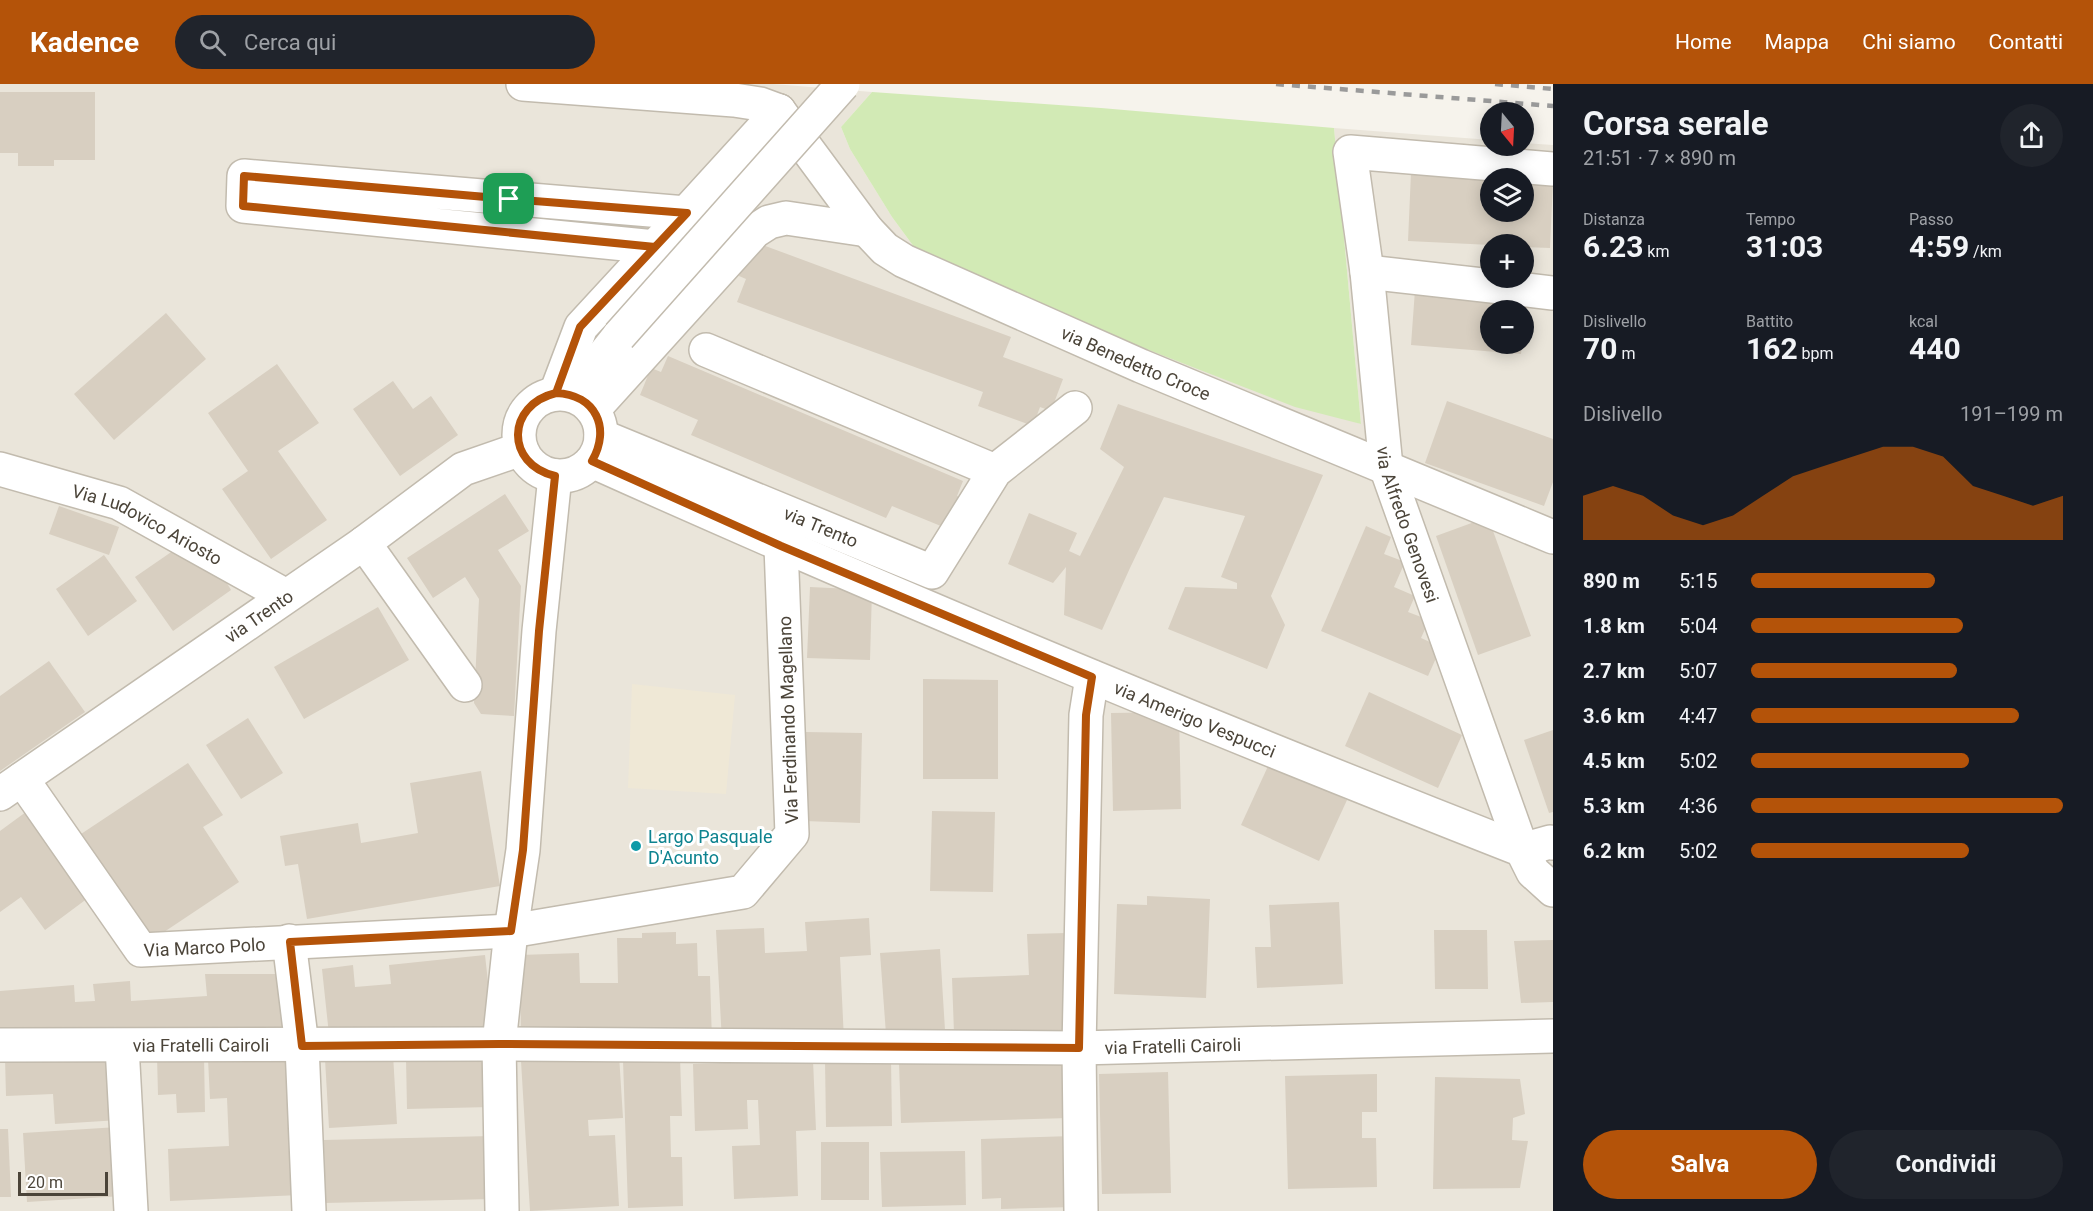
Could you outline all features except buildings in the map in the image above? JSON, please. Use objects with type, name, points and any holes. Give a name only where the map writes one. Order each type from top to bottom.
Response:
[{"type":"street","points":[[523,84],[734,100],[760,104],[779,111],[580,327],[584,419],[582,470],[569,476],[555,476],[544,474],[526,460],[520,449],[519,425],[524,412],[538,400],[584,419]]},
{"type":"street","points":[[584,419],[591,371],[619,336],[843,84]]},
{"type":"street","name":"via Benedetto Croce","points":[[779,111],[867,230],[885,249],[904,261],[1141,366],[1553,537]]},
{"type":"street","name":"via Alfredo Genovesi","points":[[1538,846],[1386,466],[1367,272],[1350,152],[1553,169]]},
{"type":"street","points":[[655,247],[243,206],[244,176],[687,213]]},
{"type":"street","points":[[584,419],[755,231],[769,222],[786,218],[867,230]]},
{"type":"street","points":[[1367,272],[1553,293]]},
{"type":"street","points":[[706,350],[995,471]]},
{"type":"street","name":"via Trento","points":[[584,419],[932,572],[995,471],[1075,408]]},
{"type":"street","name":"via Amerigo Vespucci","points":[[584,419],[781,546],[1329,774],[1538,846]]},
{"type":"street","name":"via Trento","points":[[11,786],[364,543],[463,469],[520,449]]},
{"type":"street","name":"Via Ludovico Ariosto","points":[[0,469],[119,503],[286,596]]},
{"type":"street","points":[[502,1211],[499,1044],[511,931],[523,850],[539,631],[555,476]]},
{"type":"street","points":[[364,543],[465,685]]},
{"type":"street","name":"Via Ferdinando Magellano","points":[[511,931],[743,892],[792,834],[781,546]]},
{"type":"street","points":[[1081,1211],[1079,1048],[1086,715],[1092,677]]},
{"type":"street","name":"Via Marco Polo","points":[[11,786],[141,950],[511,931]]},
{"type":"street","points":[[1538,846],[1533,872],[1553,890]]},
{"type":"street","points":[[290,942],[302,1046],[309,1211]]},
{"type":"street","name":"via Fratelli Cairoli","points":[[0,1045],[499,1044],[1079,1048],[1553,1036]]},
{"type":"street","points":[[122,1046],[131,1211]]},
{"type":"shaded area","points":[[0,84],[773,84],[872,92],[841,127],[850,149],[892,217],[917,251],[1361,424],[1334,128],[1480,139],[1480,156],[1534,156],[1534,144],[1553,145],[1553,1211],[0,1211]]},
{"type":"shaded area","points":[[632,684],[735,695],[726,794],[628,788]]},
{"type":"green space","points":[[872,92],[1101,108],[1334,128],[1361,424],[1295,407],[972,281],[917,251],[892,217],[850,149],[841,127]]},
{"type":"railway","points":[[1276,84],[1553,106]]},
{"type":"railway","points":[[1495,84],[1553,89]]},
{"type":"place","name":"Largo Pasquale D'Acunto","points":[[636,846]]},
{"type":"route","points":[[509,199],[244,176],[243,206],[655,247],[580,327],[556,393],[576,396],[593,410],[599,422],[601,436],[599,449],[592,461],[781,546],[1092,677],[1086,715],[1079,1048],[499,1044],[302,1046],[290,942],[511,931],[523,850],[539,631],[555,476],[544,474],[526,460],[520,449],[519,425],[524,412],[533,403],[544,396],[556,393],[580,327],[687,213],[509,199]]}]
